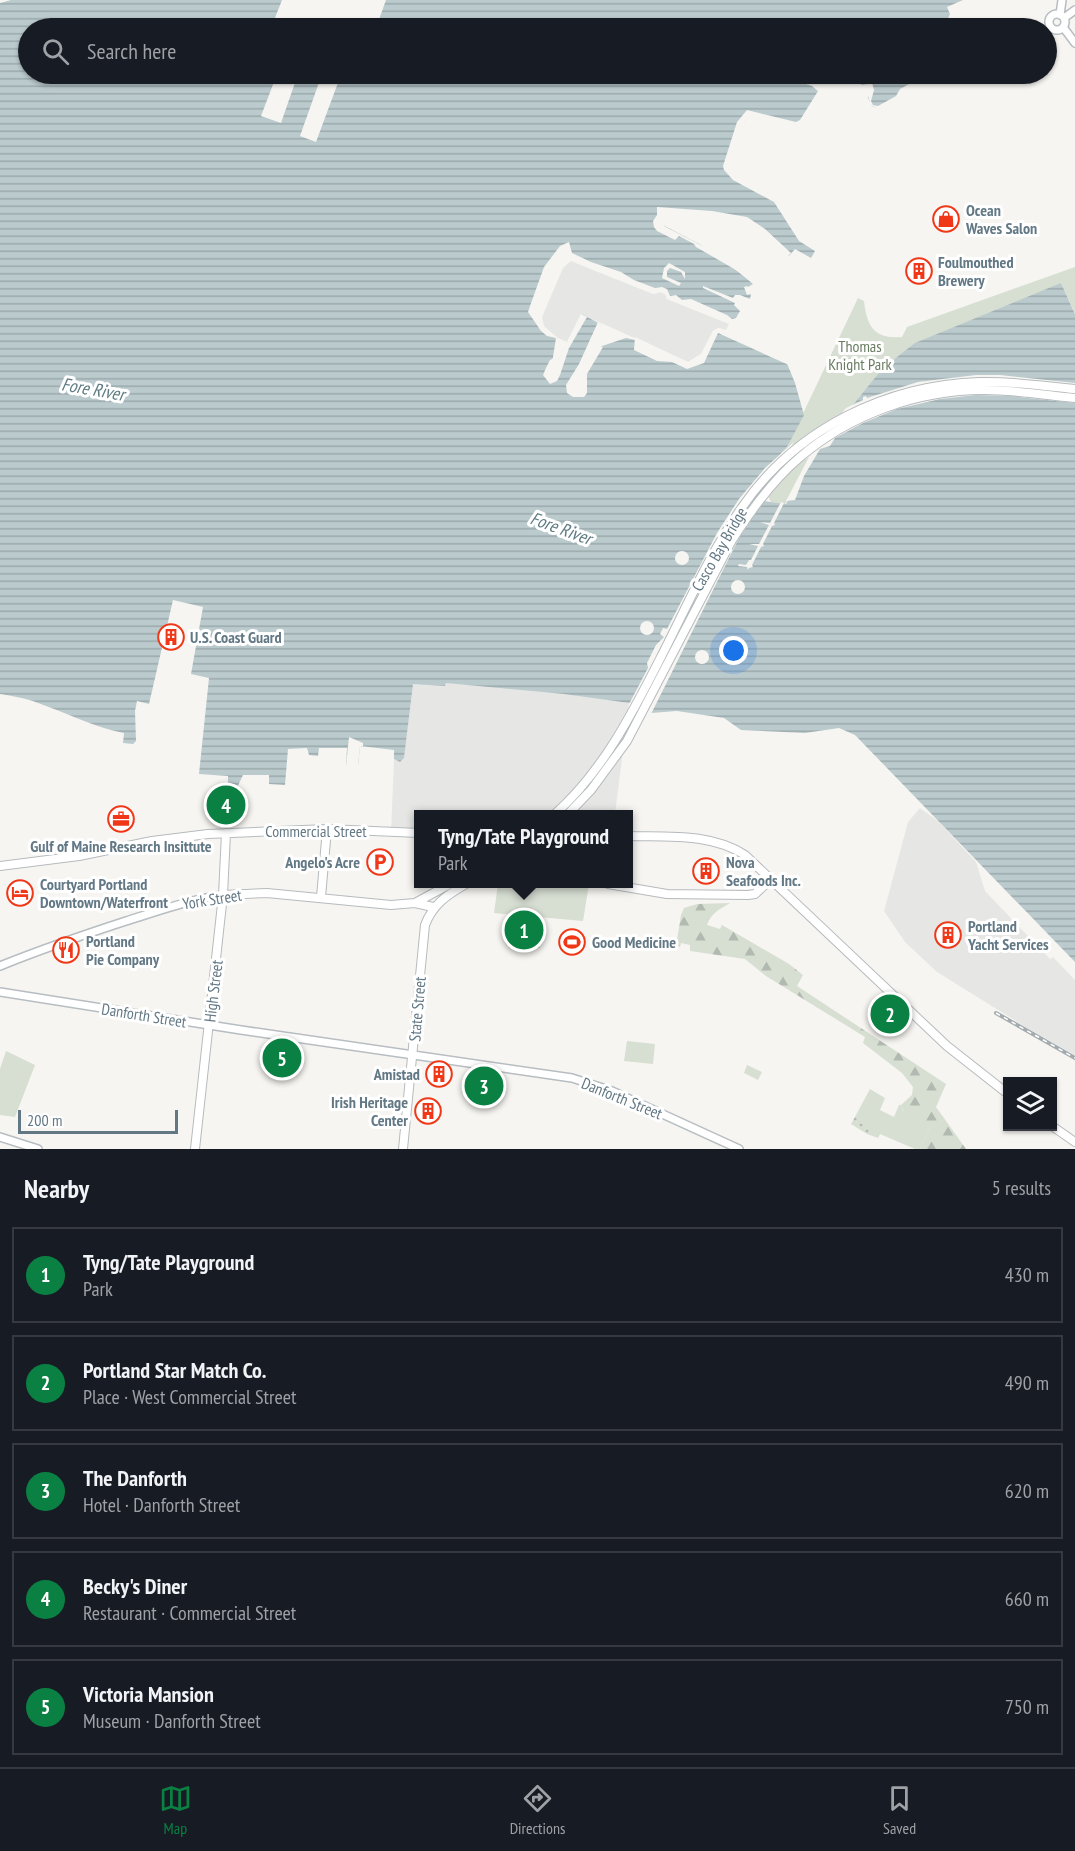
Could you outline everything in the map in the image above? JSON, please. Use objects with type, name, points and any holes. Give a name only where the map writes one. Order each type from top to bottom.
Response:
[{"type":"main road","name":"Casco Bay Bridge","points":[[559,810],[589,779],[623,729],[731,523],[759,484],[796,449],[854,412],[885,398],[909,391],[958,383],[982,382],[1075,389]]},
{"type":"main road","name":"Casco Bay Bridge","points":[[572,810],[597,782],[627,741],[738,531],[771,486],[798,459],[824,439],[854,422],[882,409],[918,398],[984,390],[1075,398]]},
{"type":"main road","points":[[577,810],[581,801]]},
{"type":"main road","points":[[321,897],[327,829]]},
{"type":"main road","name":"Commercial Street","points":[[0,866],[79,856],[168,838],[226,833],[327,829],[414,833]]},
{"type":"main road","name":"High Street","points":[[195,1149],[223,896],[226,833]]},
{"type":"main road","points":[[633,836],[705,839],[725,844],[745,855],[947,1046],[1003,1090]]},
{"type":"main road","points":[[628,888],[668,894],[748,895],[755,894],[771,879]]},
{"type":"main road","points":[[424,930],[422,911],[416,903],[448,888]]},
{"type":"main road","points":[[433,907],[448,888]]},
{"type":"main road","name":"York Street","points":[[223,896],[267,893],[391,905],[416,903],[433,907]]},
{"type":"main road","name":"State Street","points":[[403,1149],[424,930],[433,907]]},
{"type":"main road","points":[[1057,1129],[1075,1143]]},
{"type":"street","points":[[1062,0],[1063,27],[1075,43]]},
{"type":"street","points":[[1050,18],[1056,14],[1062,16],[1075,10]]},
{"type":"street","points":[[1057,30],[1063,27]]},
{"type":"street","name":"York Street","points":[[0,966],[61,942],[176,904],[223,896]]},
{"type":"street","name":"Danforth Street","points":[[0,992],[588,1082],[648,1106],[739,1149]]},
{"type":"street","points":[[0,1137],[38,1149]]},
{"type":"shaded area","points":[[571,261],[653,294],[660,292],[665,294],[667,299],[729,324],[726,330],[719,328],[713,331],[701,354],[688,362],[581,314],[567,342],[556,337],[544,326],[542,317],[563,268]]},
{"type":"shaded area","points":[[423,673],[629,703],[616,810],[414,810],[414,833],[391,832],[394,759],[400,762],[404,758],[412,684],[422,684]]},
{"type":"shaded area","points":[[920,808],[938,821],[976,862],[985,891],[1050,959],[1053,957],[1075,980],[1075,1055],[937,972],[905,942],[884,911],[908,822]]},
{"type":"green space","name":"Thomas Knight Park","points":[[1075,267],[1075,313],[1061,283],[809,459],[785,504],[771,502],[745,491],[787,447],[858,298],[864,301],[867,318],[874,330],[885,336],[902,337],[907,327]]},
{"type":"green space","points":[[497,888],[588,888],[583,921],[494,913]]},
{"type":"green space","points":[[730,903],[714,914],[707,925],[720,929],[722,925],[789,964],[803,975],[797,986],[946,1084],[936,1107],[966,1149],[920,1149],[929,1128],[908,1117],[901,1105],[912,1095],[913,1087],[902,1073],[863,1043],[865,1037],[766,976],[745,959],[690,951],[690,945],[681,943],[680,947],[676,946],[684,908],[697,904]]},
{"type":"green space","points":[[508,921],[541,924],[540,948],[523,947],[523,939],[507,937]]},
{"type":"green space","points":[[627,1041],[655,1044],[653,1064],[624,1061]]},
{"type":"green space","points":[[6,1051],[35,1065],[15,1117],[0,1115],[0,1069]]},
{"type":"green space","points":[[747,1065],[762,1072],[758,1080],[744,1073]]},
{"type":"green space","points":[[870,1089],[885,1098],[880,1110],[894,1117],[901,1105],[903,1111],[929,1128],[920,1149],[880,1134],[878,1138],[867,1134],[870,1127],[856,1115]]},
{"type":"green space","points":[[856,1115],[871,1127],[867,1134],[851,1124]]},
{"type":"water","name":"Fore River","points":[[11,0],[965,0],[955,5],[949,18],[18,18],[18,84],[812,84],[821,88],[799,125],[747,114],[729,168],[737,177],[776,199],[774,202],[799,241],[815,251],[811,258],[795,249],[789,256],[767,235],[746,220],[667,215],[661,224],[701,245],[754,283],[758,292],[734,321],[668,297],[666,292],[654,291],[566,259],[539,315],[544,329],[556,338],[550,376],[582,314],[602,325],[573,385],[578,388],[599,347],[626,338],[687,364],[703,357],[717,331],[786,361],[804,415],[787,447],[746,491],[771,502],[786,504],[809,459],[883,368],[915,343],[1061,283],[1075,314],[1075,962],[855,735],[839,728],[805,733],[741,730],[724,718],[677,711],[651,713],[629,703],[564,694],[446,683],[445,686],[413,684],[404,758],[400,762],[394,759],[394,750],[360,746],[358,766],[346,766],[347,748],[319,748],[318,756],[309,755],[307,748],[288,749],[285,785],[269,784],[269,775],[243,775],[237,788],[231,788],[228,786],[228,776],[199,774],[209,678],[191,674],[203,607],[173,600],[149,704],[137,701],[136,741],[133,744],[123,743],[124,733],[91,724],[29,700],[0,694],[0,3]]},
{"type":"water","points":[[858,84],[910,84],[900,91],[898,98],[880,110],[872,106],[868,98],[869,87]]},
{"type":"pier","points":[[282,0],[386,0],[380,18],[275,18]]},
{"type":"pier","points":[[968,0],[957,6],[952,18],[948,18],[950,14],[947,7]]},
{"type":"pier","points":[[273,84],[295,84],[281,123],[261,116]]},
{"type":"pier","points":[[318,84],[338,84],[316,142],[300,136]]},
{"type":"pier","points":[[806,84],[818,84],[823,87],[824,93],[800,128],[749,117],[744,122],[744,133],[731,163],[732,169],[740,177],[779,199],[774,202],[733,180],[723,166],[737,122],[747,110],[796,122],[800,120],[818,91]]},
{"type":"pier","points":[[849,84],[872,84],[874,90],[871,101],[873,105],[878,106],[896,96],[900,89],[909,84],[921,84],[902,94],[897,101],[881,112],[870,104],[867,90],[859,90]]},
{"type":"pier","points":[[657,207],[712,211],[747,217],[765,229],[791,253],[787,257],[762,234],[745,223],[668,217],[664,226],[724,257],[757,282],[761,291],[737,321],[731,323],[720,320],[667,299],[665,294],[660,292],[654,294],[571,261],[563,267],[541,314],[543,326],[557,337],[547,336],[541,331],[528,312],[544,267],[560,246],[569,242],[572,253],[591,262],[621,272],[655,288],[667,289],[670,296],[676,295],[682,300],[691,299],[732,319],[736,318],[740,311],[734,305],[735,303],[703,286],[733,298],[735,295],[740,295],[750,299],[751,294],[747,295],[744,287],[753,284],[736,270],[694,244],[679,236],[675,240],[657,231],[653,221],[657,215]]},
{"type":"pier","points":[[669,263],[685,272],[685,279],[681,272],[670,268],[667,271],[667,277],[681,283],[679,286],[662,278],[664,268]]},
{"type":"pier","points":[[581,314],[587,317],[569,348],[557,381],[550,384],[543,375],[546,368],[550,360],[556,357],[557,362]]},
{"type":"pier","points":[[598,322],[603,326],[577,384],[597,345],[603,347],[587,374],[587,393],[584,397],[573,397],[567,393],[566,385],[579,364]]},
{"type":"pier","points":[[718,328],[768,350],[789,361],[791,366],[718,333],[704,363],[687,369],[672,362],[657,361],[634,350],[635,337],[688,362],[701,354],[713,331]]},
{"type":"pier","points":[[976,375],[1000,375],[1075,383],[1075,403],[976,395],[940,399],[897,409],[863,423],[835,438],[830,446],[820,449],[804,476],[795,500],[786,501],[809,457],[805,460],[846,408],[863,400],[863,397],[867,398],[918,382]]},
{"type":"pier","points":[[794,442],[751,490],[768,496],[771,502],[764,501],[739,538],[650,716],[628,706],[648,668],[647,663],[656,645],[664,637],[660,634],[663,628],[667,629],[717,533],[739,499],[765,468]]},
{"type":"pier","points":[[781,502],[784,503],[775,525],[772,526],[764,546],[761,547],[753,567],[748,570],[747,567],[738,566],[739,564],[746,565],[751,560],[758,546],[749,544],[759,544],[769,525],[760,522],[770,523]]},
{"type":"pier","points":[[679,551],[685,551],[689,558],[685,565],[679,565],[675,561],[675,555]]},
{"type":"pier","points":[[735,580],[741,580],[745,587],[741,594],[735,594],[731,590],[731,584]]},
{"type":"pier","points":[[644,621],[650,621],[654,628],[650,635],[644,635],[640,631],[640,625]]},
{"type":"pier","points":[[699,650],[705,650],[709,657],[705,664],[699,664],[695,660],[695,654]]},
{"type":"pier","points":[[349,737],[363,743],[363,746],[360,746],[358,766],[346,766]]},
{"type":"railway","points":[[996,1013],[1075,1058]]},
{"type":"place","name":"Ocean Waves Salon","points":[[946,219]]},
{"type":"place","name":"Foulmouthed Brewery","points":[[919,271]]},
{"type":"place","name":"U.S. Coast Guard","points":[[171,637]]},
{"type":"place","name":"Becky's Diner","points":[[226,805]]},
{"type":"place","name":"Gulf of Maine Research Insittute","points":[[121,819]]},
{"type":"place","name":"Angelo's Acre","points":[[380,862]]},
{"type":"place","name":"Nova Seafoods Inc.","points":[[706,871]]},
{"type":"place","name":"Courtyard Portland Downtown/Waterfront","points":[[20,893]]},
{"type":"place","name":"Tyng/Tate Playground","points":[[524,930]]},
{"type":"place","name":"Portland Yacht Services","points":[[948,935]]},
{"type":"place","name":"Good Medicine","points":[[572,942]]},
{"type":"place","name":"Portland Pie Company","points":[[66,950]]},
{"type":"place","name":"Portland Star Match Co.","points":[[890,1014]]},
{"type":"place","name":"Victoria Mansion","points":[[282,1058]]},
{"type":"place","name":"Amistad","points":[[439,1074]]},
{"type":"place","name":"The Danforth","points":[[484,1086]]},
{"type":"place","name":"Irish Heritage Center","points":[[428,1111]]}]
